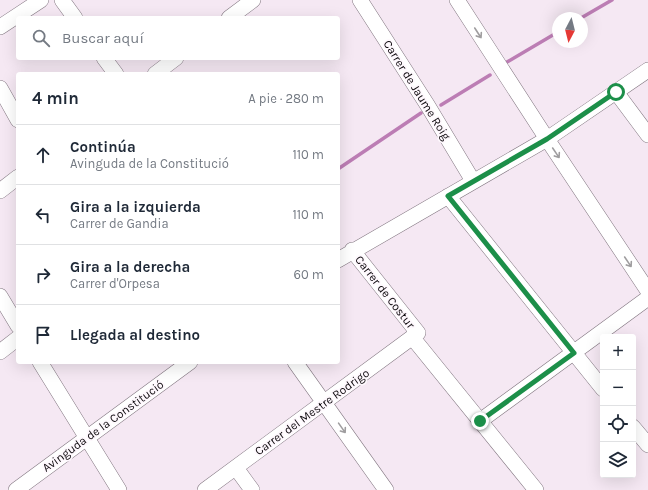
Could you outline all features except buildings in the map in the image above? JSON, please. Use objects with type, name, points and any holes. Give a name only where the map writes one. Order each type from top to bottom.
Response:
[{"type":"street","points":[[17,16],[41,0]]},
{"type":"street","points":[[62,0],[74,16]]},
{"type":"street","points":[[232,16],[253,0]]},
{"type":"street","name":"Carrer de Jaume Roig","points":[[360,0],[428,106],[473,181]]},
{"type":"street","points":[[464,2],[547,139],[648,291]]},
{"type":"street","points":[[0,27],[16,16]]},
{"type":"street","points":[[106,60],[114,72]]},
{"type":"street","points":[[157,72],[173,60]]},
{"type":"street","points":[[340,259],[352,250],[547,139],[648,70]]},
{"type":"street","points":[[0,88],[16,116]]},
{"type":"street","points":[[616,92],[648,135]]},
{"type":"street","points":[[0,191],[16,179]]},
{"type":"street","points":[[448,196],[600,385]]},
{"type":"street","name":"Carrer de Costur","points":[[352,250],[480,421],[536,490]]},
{"type":"street","points":[[0,296],[16,323]]},
{"type":"street","points":[[480,421],[648,298]]},
{"type":"street","name":"Carrer del Mestre Rodrigo","points":[[205,490],[415,335]]},
{"type":"street","points":[[0,352],[16,340]]},
{"type":"street","points":[[41,364],[119,490]]},
{"type":"street","name":"Avinguda de la Constitució","points":[[16,490],[187,364]]},
{"type":"street","points":[[296,364],[386,490]]},
{"type":"street","points":[[636,431],[648,445]]},
{"type":"street","points":[[236,468],[252,490]]},
{"type":"waterway","points":[[588,14],[612,0]]},
{"type":"waterway","points":[[507,62],[552,36]]},
{"type":"waterway","points":[[441,105],[490,75]]},
{"type":"waterway","points":[[340,168],[421,113]]},
{"type":"route","points":[[480,421],[574,353],[448,196],[547,139],[616,92]]}]
